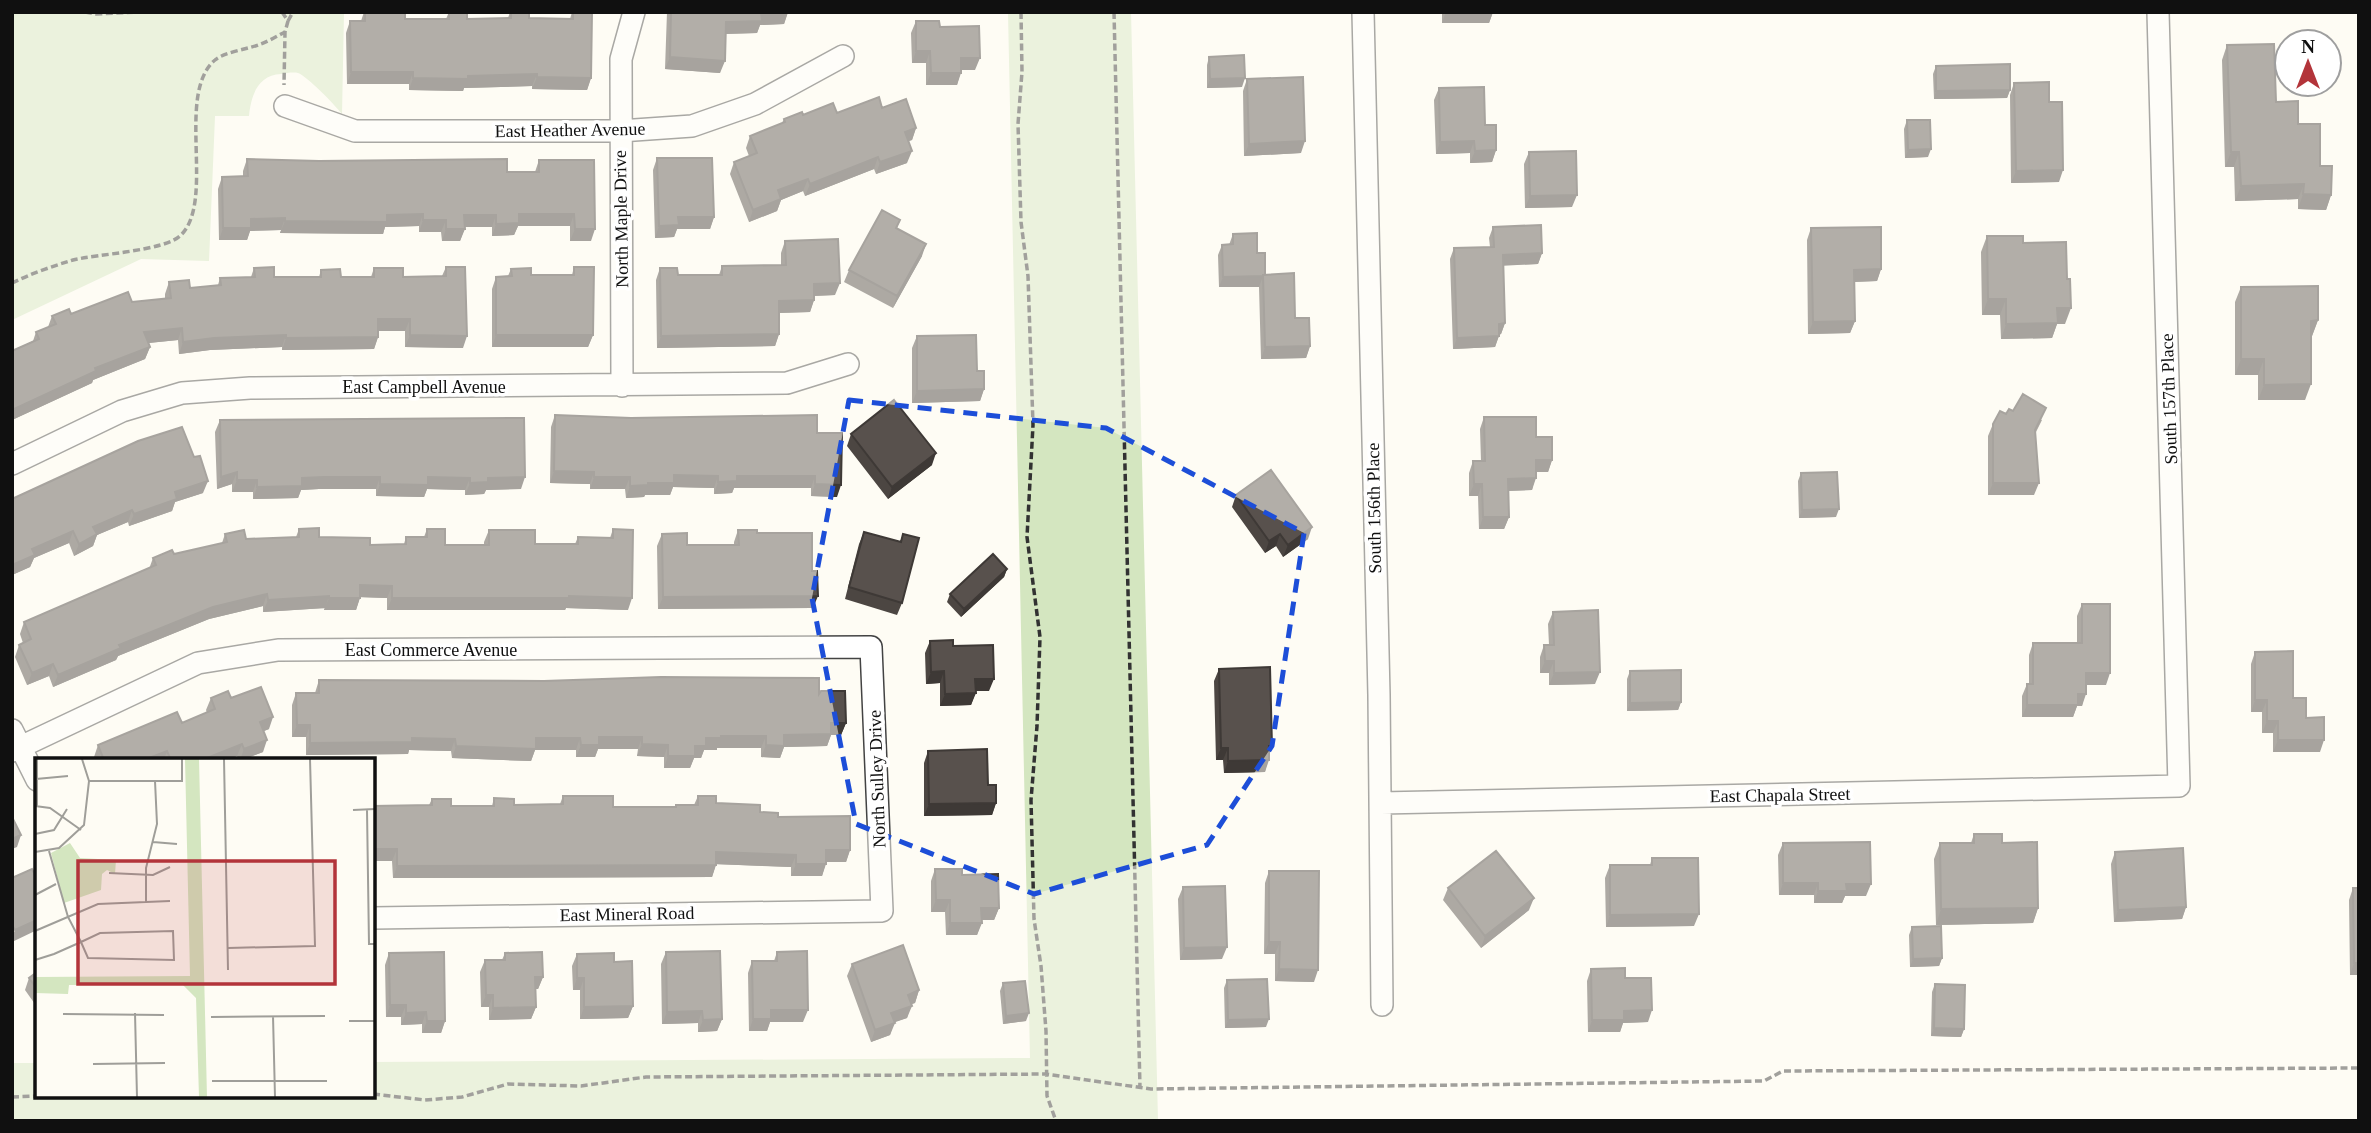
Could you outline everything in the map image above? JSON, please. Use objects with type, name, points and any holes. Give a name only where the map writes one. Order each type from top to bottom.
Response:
[{"type":"street","name":"North Maple Drive","points":[[622,386],[621,60],[634,12]]},
{"type":"street","name":"South 156th Place","points":[[1363,12],[1381,803],[1382,1005]]},
{"type":"street","name":"South 157th Place","points":[[2158,12],[2179,786]]},
{"type":"street","name":"East Heather Avenue","points":[[285,106],[355,131],[620,131],[692,126],[755,104],[843,56]]},
{"type":"street","name":"East Campbell Avenue","points":[[12,464],[122,411],[182,393],[250,388],[788,383],[848,364]]},
{"type":"street","name":"East Commerce Avenue","points":[[15,743],[198,663],[278,650],[871,647]]},
{"type":"street","name":"North Sulley Drive","points":[[871,647],[882,911]]},
{"type":"street","points":[[15,743],[35,777]]},
{"type":"street","name":"East Chapala Street","points":[[1381,803],[2179,786]]},
{"type":"street","name":"East Mineral Road","points":[[374,918],[882,911]]},
{"type":"path","points":[[85,12],[137,12]]},
{"type":"path","points":[[282,12],[288,21]]},
{"type":"path","points":[[285,106],[285,32],[293,12]]},
{"type":"path","points":[[1021,12],[1021,222],[1028,276],[1033,425],[1027,537],[1040,636],[1038,726],[1031,800],[1033,906],[1046,1031],[1046,1096],[1056,1121]]},
{"type":"path","points":[[1114,12],[1140,1088]]},
{"type":"path","points":[[12,284],[72,260],[155,246],[180,237],[191,220],[195,204],[197,106],[201,81],[215,59],[261,44],[285,32]]},
{"type":"path","points":[[374,1094],[437,1099],[462,1097],[508,1084],[581,1086],[646,1077],[1045,1074],[1151,1089],[1764,1081],[1783,1071],[2359,1069]]},
{"type":"path","points":[[12,1097],[35,1096]]},
{"type":"highlighted area","points":[[849,400],[1106,428],[1304,533],[1272,746],[1207,845],[1034,894],[856,824],[812,598]]},
{"type":"green space","points":[[12,12],[344,12],[342,114],[314,85],[298,73],[267,78],[257,87],[249,116],[215,116],[209,261],[141,259],[12,320]]},
{"type":"green space","points":[[1008,12],[1131,12],[1158,1121],[12,1121],[12,1063],[35,1063],[35,1098],[374,1098],[374,1062],[1030,1058]]},
{"type":"building","points":[[365,12],[405,12],[405,19],[449,19],[449,12],[467,12],[467,19],[511,18],[511,12],[529,12],[529,18],[573,19],[573,12],[592,12],[591,78],[537,77],[537,74],[468,76],[468,79],[413,78],[413,72],[351,72],[350,21],[365,21]]},
{"type":"building","points":[[671,12],[788,12],[761,13],[762,21],[726,22],[725,61],[670,57]]},
{"type":"building","points":[[916,21],[939,21],[940,27],[979,26],[980,58],[961,58],[961,73],[931,73],[930,51],[916,51]]},
{"type":"building","points":[[2273,44],[2273,98],[2276,98],[2276,102],[2298,101],[2298,124],[2320,124],[2320,166],[2332,166],[2331,195],[2303,194],[2304,184],[2241,186],[2239,152],[2231,152],[2227,45]]},
{"type":"building","points":[[1244,55],[1245,78],[1210,79],[1209,57]]},
{"type":"building","points":[[2010,64],[2010,90],[1936,91],[1936,66]]},
{"type":"building","points":[[1303,77],[1305,141],[1249,144],[1247,79]]},
{"type":"building","points":[[2049,82],[2049,102],[2062,102],[2063,170],[2016,171],[2014,83]]},
{"type":"building","points":[[1484,87],[1485,125],[1496,125],[1496,150],[1475,151],[1474,141],[1440,142],[1439,88]]},
{"type":"building","points":[[879,97],[882,108],[906,99],[916,128],[905,132],[912,151],[880,162],[878,157],[810,184],[808,179],[778,190],[781,199],[753,210],[734,162],[757,153],[750,136],[802,112],[803,115],[833,103],[837,113]]},
{"type":"building","points":[[1907,120],[1930,120],[1931,149],[1908,150]]},
{"type":"building","points":[[1576,151],[1577,195],[1530,196],[1529,152]]},
{"type":"building","points":[[657,158],[712,158],[714,217],[678,217],[679,225],[659,226]]},
{"type":"building","points":[[247,159],[507,159],[507,172],[539,172],[539,160],[594,160],[595,229],[575,229],[574,214],[519,214],[519,223],[496,224],[496,215],[464,215],[465,229],[446,229],[446,220],[423,220],[423,214],[387,215],[387,222],[251,219],[251,228],[223,228],[222,177],[248,176]]},
{"type":"building","points":[[882,210],[900,220],[896,228],[926,244],[897,296],[849,270]]},
{"type":"building","points":[[1541,225],[1542,253],[1503,255],[1505,323],[1499,324],[1499,336],[1457,338],[1454,248],[1494,247],[1493,227]]},
{"type":"building","points":[[1881,227],[1881,269],[1854,270],[1855,321],[1813,322],[1811,228]]},
{"type":"building","points":[[1257,233],[1257,253],[1265,253],[1265,275],[1223,277],[1222,245],[1233,244],[1233,234]]},
{"type":"building","points":[[1987,236],[2023,236],[2023,243],[2066,242],[2071,308],[2057,308],[2058,323],[2006,324],[2006,299],[1988,299]]},
{"type":"building","points":[[838,239],[840,283],[814,284],[814,300],[779,301],[779,334],[661,336],[660,268],[677,268],[678,275],[722,275],[722,266],[786,265],[785,241]]},
{"type":"building","points":[[274,267],[274,277],[321,277],[321,270],[340,269],[341,277],[374,277],[374,268],[403,268],[403,277],[446,276],[446,267],[465,267],[467,336],[410,335],[410,319],[378,319],[378,337],[286,338],[286,335],[183,342],[182,328],[144,332],[150,347],[95,368],[96,371],[12,410],[12,351],[39,339],[36,332],[56,324],[52,316],[69,309],[71,314],[128,292],[132,302],[171,298],[169,282],[189,280],[190,288],[221,285],[220,278],[255,277],[254,268]]},
{"type":"building","points":[[574,267],[594,267],[593,335],[496,335],[496,277],[512,276],[511,269],[531,268],[531,275],[574,275]]},
{"type":"building","points":[[1294,273],[1295,318],[1309,318],[1310,346],[1265,347],[1263,275]]},
{"type":"building","points":[[2318,286],[2318,320],[2311,321],[2311,384],[2264,385],[2264,359],[2241,359],[2241,287]]},
{"type":"building","points":[[976,335],[977,371],[984,371],[984,389],[917,391],[917,336]]},
{"type":"building","points":[[2023,394],[2046,408],[2035,430],[2039,483],[1993,483],[1993,424],[2000,411],[2006,414],[2009,409],[2013,411]]},
{"type":"building","points":[[894,400],[936,453],[892,487],[851,434]]},
{"type":"building","points":[[555,415],[631,418],[817,415],[817,433],[842,433],[841,485],[815,484],[815,476],[737,476],[737,481],[718,482],[718,476],[674,475],[674,483],[630,486],[630,477],[594,477],[594,472],[554,471]]},
{"type":"building","points":[[1484,417],[1536,417],[1536,437],[1552,437],[1552,460],[1536,460],[1536,478],[1508,479],[1509,517],[1483,517],[1482,484],[1474,484],[1473,461],[1485,461]]},
{"type":"building","points":[[524,418],[525,477],[488,478],[488,482],[470,483],[470,478],[428,477],[428,485],[380,484],[380,477],[324,477],[302,478],[302,486],[257,487],[257,480],[237,480],[237,472],[221,477],[220,420]]},
{"type":"building","points":[[182,427],[194,457],[200,456],[208,481],[175,492],[177,499],[134,514],[132,510],[93,527],[97,534],[79,544],[73,531],[32,549],[35,555],[12,565],[12,499],[138,441]]},
{"type":"building","points":[[1271,470],[1312,527],[1288,545],[1280,534],[1269,541],[1236,495]]},
{"type":"building","points":[[1837,472],[1839,509],[1802,510],[1801,473]]},
{"type":"building","points":[[319,528],[319,537],[370,538],[370,545],[406,544],[406,537],[427,537],[427,529],[445,529],[445,545],[489,545],[489,530],[535,530],[535,544],[578,544],[578,537],[613,538],[613,529],[633,530],[632,598],[392,598],[392,586],[360,585],[360,598],[329,596],[268,600],[267,594],[213,607],[119,645],[121,648],[58,675],[53,664],[32,673],[19,645],[31,639],[24,622],[156,565],[153,558],[172,550],[174,554],[227,542],[225,534],[244,530],[246,539],[299,537],[299,529]]},
{"type":"building","points":[[738,530],[757,530],[757,533],[812,533],[812,571],[817,571],[818,596],[663,597],[662,534],[687,533],[687,545],[739,545]]},
{"type":"building","points":[[864,532],[901,542],[903,534],[919,538],[902,603],[849,587]]},
{"type":"building","points":[[993,554],[1007,569],[964,609],[950,594]]},
{"type":"building","points":[[2082,604],[2110,604],[2110,673],[2086,673],[2086,694],[2078,694],[2078,705],[2027,705],[2027,684],[2033,684],[2033,643],[2082,643]]},
{"type":"building","points":[[1598,610],[1600,672],[1554,673],[1554,661],[1545,661],[1544,645],[1554,645],[1553,612]]},
{"type":"building","points":[[953,640],[953,646],[993,645],[994,679],[975,679],[976,693],[945,694],[944,671],[931,672],[930,641]]},
{"type":"building","points":[[2293,651],[2293,698],[2306,698],[2306,718],[2324,717],[2324,740],[2278,740],[2278,721],[2267,721],[2267,700],[2255,700],[2255,652]]},
{"type":"building","points":[[1270,667],[1272,746],[1269,746],[1269,760],[1228,761],[1228,748],[1221,748],[1219,669]]},
{"type":"building","points":[[1681,670],[1681,702],[1630,703],[1630,671]]},
{"type":"building","points":[[661,677],[819,678],[819,694],[821,691],[845,691],[846,723],[831,723],[831,734],[784,735],[784,746],[766,745],[766,736],[706,738],[706,746],[695,746],[695,756],[668,756],[668,745],[642,744],[642,737],[599,737],[599,745],[581,745],[580,738],[536,738],[536,749],[456,746],[455,739],[412,738],[412,742],[310,743],[310,725],[297,725],[296,693],[319,693],[319,680],[544,681]]},
{"type":"building","points":[[261,687],[273,717],[260,722],[267,740],[244,749],[242,744],[207,758],[170,758],[167,751],[149,758],[103,758],[98,745],[177,712],[182,723],[215,709],[211,698],[228,691],[231,698]]},
{"type":"building","points":[[987,749],[988,785],[996,785],[996,803],[929,804],[928,751]]},
{"type":"building","points":[[563,796],[613,796],[613,807],[676,807],[698,805],[698,796],[716,796],[716,803],[760,805],[760,812],[778,813],[778,817],[850,816],[850,850],[826,850],[826,864],[796,864],[796,855],[716,852],[716,865],[397,866],[397,849],[374,849],[374,806],[432,805],[432,799],[451,799],[451,806],[494,806],[494,798],[514,799],[514,805],[563,804]]},
{"type":"building","points":[[12,817],[21,835],[12,839]]},
{"type":"building","points":[[1974,834],[2002,834],[2002,843],[2037,842],[2038,908],[1941,909],[1940,843],[1974,843]]},
{"type":"building","points":[[1870,842],[1871,884],[1846,884],[1847,891],[1818,891],[1818,883],[1783,883],[1783,843]]},
{"type":"building","points":[[2183,848],[2186,907],[2118,910],[2115,852]]},
{"type":"building","points":[[1496,851],[1534,898],[1485,936],[1448,888]]},
{"type":"building","points":[[1652,858],[1698,858],[1699,914],[1610,915],[1610,865],[1652,865]]},
{"type":"building","points":[[32,869],[35,875],[35,921],[15,930],[12,925],[12,878]]},
{"type":"building","points":[[935,869],[962,869],[962,875],[998,874],[999,908],[981,908],[982,923],[950,923],[950,900],[936,900]]},
{"type":"building","points":[[1269,871],[1319,871],[1318,970],[1279,969],[1280,942],[1269,942]]},
{"type":"building","points":[[1225,886],[1227,947],[1184,948],[1183,887]]},
{"type":"building","points":[[2353,888],[2359,888],[2359,963],[2354,963]]},
{"type":"building","points":[[1941,926],[1942,958],[1913,959],[1912,927]]},
{"type":"building","points":[[903,945],[919,990],[908,995],[912,1006],[891,1013],[895,1023],[875,1030],[852,964]]},
{"type":"building","points":[[720,951],[722,1019],[703,1020],[702,1011],[667,1012],[666,952]]},
{"type":"building","points":[[807,951],[808,1010],[771,1010],[771,1019],[753,1019],[752,961],[777,961],[777,952]]},
{"type":"building","points":[[444,952],[445,1021],[427,1021],[426,1012],[406,1013],[406,1005],[390,1005],[389,953]]},
{"type":"building","points":[[542,952],[543,977],[535,977],[536,1007],[493,1008],[493,995],[486,995],[485,960],[505,960],[505,953]]},
{"type":"building","points":[[614,953],[614,962],[632,961],[633,1006],[584,1007],[584,978],[577,978],[577,954]]},
{"type":"building","points":[[1625,968],[1625,978],[1651,978],[1652,1010],[1624,1011],[1624,1020],[1592,1020],[1591,969]]},
{"type":"building","points":[[35,974],[35,986],[29,978]]},
{"type":"building","points":[[1267,979],[1269,1019],[1228,1020],[1227,980]]},
{"type":"building","points":[[1025,981],[1029,1013],[1006,1016],[1003,983]]},
{"type":"building","points":[[1935,984],[1965,985],[1964,1029],[1934,1028]]}]
